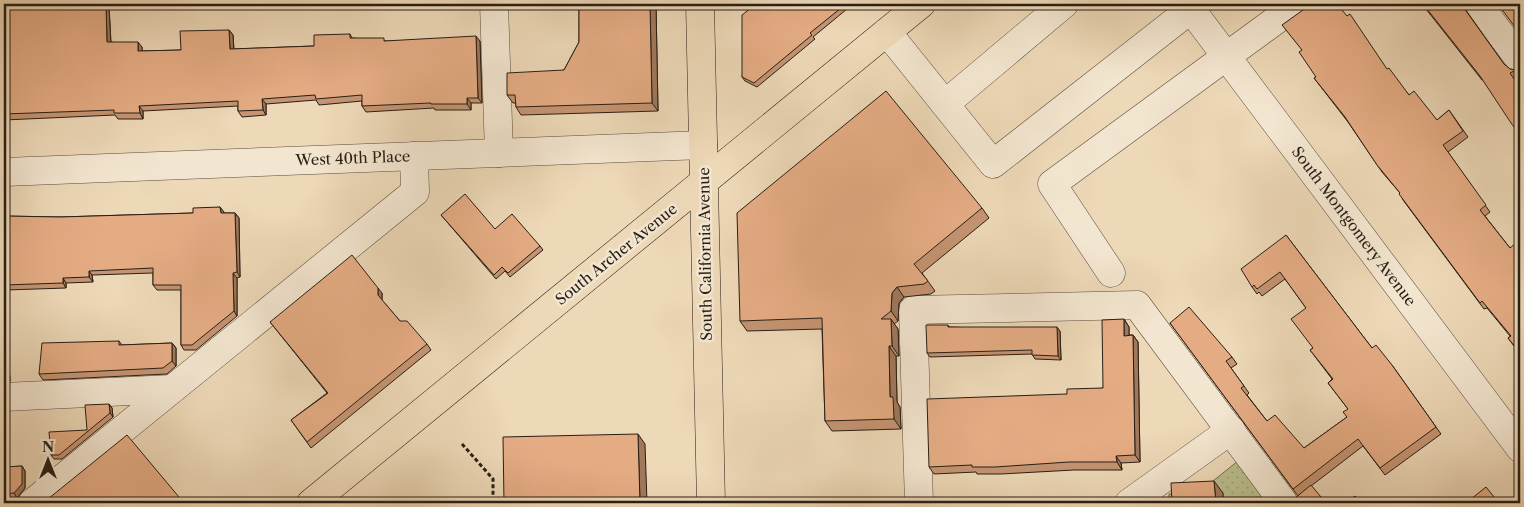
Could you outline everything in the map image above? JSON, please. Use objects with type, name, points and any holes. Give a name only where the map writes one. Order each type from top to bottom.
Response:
[{"type":"main road","name":"South California Avenue","points":[[700,4],[711,503]]},
{"type":"main road","name":"South Archer Avenue","points":[[311,503],[921,4]]},
{"type":"street","points":[[494,4],[499,153]]},
{"type":"street","points":[[945,104],[1064,4]]},
{"type":"street","points":[[1111,273],[1052,184],[1298,4]]},
{"type":"street","points":[[1478,4],[1520,60]]},
{"type":"street","points":[[887,32],[993,164],[1189,6]]},
{"type":"street","name":"South Montgomery Avenue","points":[[1189,6],[1520,448]]},
{"type":"street","name":"West 40th Place","points":[[4,172],[703,145]]},
{"type":"street","points":[[32,503],[415,192],[414,156]]},
{"type":"street","points":[[919,503],[914,310],[1137,305],[1284,503]]},
{"type":"street","points":[[4,397],[172,389]]},
{"type":"street","points":[[1130,503],[1231,430]]},
{"type":"path","points":[[462,444],[493,479],[494,503]]},
{"type":"green space","points":[[1243,457],[1276,503],[1169,503],[1169,494],[1198,493]]},
{"type":"building","points":[[4,4],[106,4],[107,42],[138,42],[138,51],[181,50],[180,31],[229,30],[230,49],[314,46],[314,35],[350,34],[350,38],[384,38],[384,41],[476,36],[478,98],[467,98],[467,104],[431,103],[362,106],[362,95],[316,99],[315,95],[262,99],[263,110],[238,111],[238,101],[139,106],[140,113],[114,113],[114,110],[4,114]]},
{"type":"building","points":[[579,4],[650,4],[652,103],[516,107],[515,95],[507,95],[507,73],[564,70],[579,42]]},
{"type":"building","points":[[756,4],[846,4],[754,83],[742,77],[742,15]]},
{"type":"building","points":[[1307,4],[1337,4],[1347,16],[1350,14],[1387,69],[1389,68],[1409,95],[1414,91],[1437,120],[1449,110],[1463,131],[1443,145],[1486,205],[1480,210],[1510,248],[1515,244],[1520,250],[1520,353],[1508,338],[1511,336],[1482,301],[1480,303],[1400,193],[1377,165],[1345,117],[1314,78],[1316,77],[1299,52],[1302,50],[1282,25],[1303,10]]},
{"type":"building","points":[[1423,4],[1461,4],[1504,64],[1510,69],[1516,70],[1510,73],[1520,88],[1520,135],[1480,76]]},
{"type":"building","points":[[1498,4],[1520,4],[1520,34]]},
{"type":"building","points":[[886,91],[982,208],[914,264],[928,281],[924,284],[897,287],[892,293],[891,311],[881,319],[891,319],[892,346],[889,346],[890,397],[893,397],[894,419],[825,421],[822,318],[740,321],[737,213]]},
{"type":"building","points":[[465,194],[495,229],[512,214],[540,246],[508,273],[502,267],[494,275],[441,215]]},
{"type":"building","points":[[220,207],[221,213],[235,213],[237,272],[233,273],[234,311],[192,345],[181,345],[181,285],[153,285],[153,268],[89,271],[89,277],[63,278],[63,283],[4,285],[4,216],[60,217],[193,213],[193,208]]},
{"type":"building","points":[[1286,235],[1372,348],[1376,345],[1392,365],[1436,427],[1380,468],[1358,439],[1293,489],[1170,323],[1189,307],[1232,357],[1226,361],[1244,386],[1241,388],[1267,421],[1275,415],[1304,448],[1347,417],[1343,412],[1348,409],[1328,383],[1333,379],[1310,350],[1313,348],[1291,319],[1306,308],[1280,272],[1257,289],[1254,285],[1252,287],[1241,269]]},
{"type":"building","points":[[352,255],[378,288],[378,295],[400,321],[407,321],[427,344],[307,442],[291,420],[328,393],[270,322]]},
{"type":"building","points":[[1124,319],[1124,336],[1133,335],[1135,455],[1116,456],[1117,462],[1069,462],[995,467],[972,467],[972,465],[929,467],[927,399],[1067,394],[1067,389],[1103,388],[1102,320]]},
{"type":"building","points":[[926,325],[948,325],[948,327],[1057,327],[1058,356],[1032,355],[1032,350],[927,353]]},
{"type":"building","points":[[119,341],[119,345],[172,343],[172,361],[163,368],[39,374],[42,343]]},
{"type":"building","points":[[4,346],[7,376],[4,377]]},
{"type":"building","points":[[109,404],[110,413],[59,455],[51,455],[49,432],[87,430],[85,405]]},
{"type":"building","points":[[638,434],[640,503],[504,503],[503,437]]},
{"type":"building","points":[[127,435],[184,503],[43,503]]},
{"type":"building","points":[[22,466],[22,484],[14,493],[4,494],[4,467]]},
{"type":"building","points":[[1214,481],[1216,503],[1172,503],[1171,483]]},
{"type":"building","points":[[1311,485],[1326,503],[1295,503],[1295,498]]},
{"type":"building","points":[[1486,487],[1499,503],[1466,503]]},
{"type":"building","points":[[1355,496],[1361,503],[1346,503]]}]
